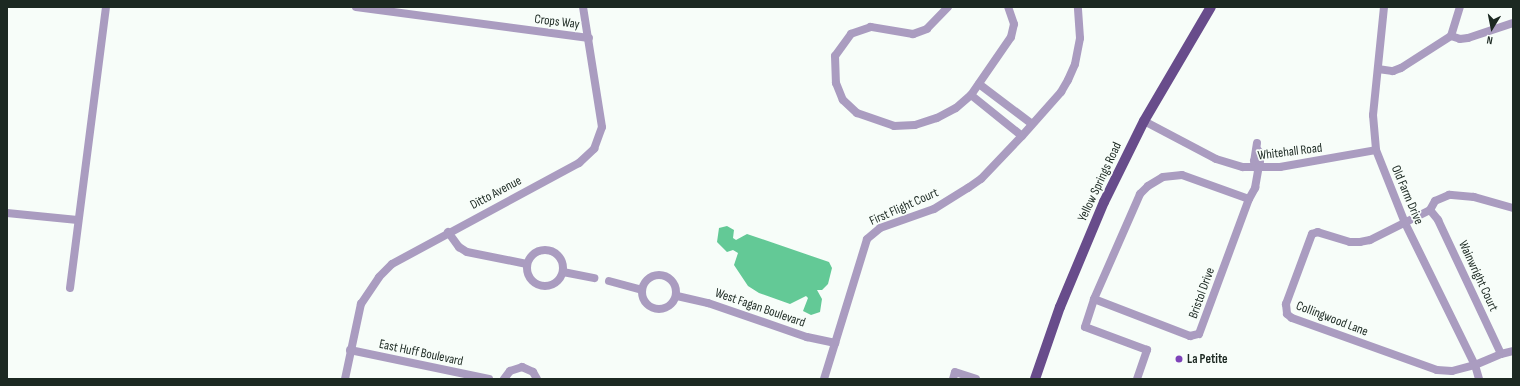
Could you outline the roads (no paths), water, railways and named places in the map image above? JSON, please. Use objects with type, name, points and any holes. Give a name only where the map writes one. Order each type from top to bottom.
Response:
[{"type":"main road","name":"Yellow Springs Road","points":[[1035,379],[1081,256],[1144,121],[1211,7]]},
{"type":"street","points":[[70,288],[106,7]]},
{"type":"street","name":"Crops Way","points":[[356,7],[589,38]]},
{"type":"street","name":"Ditto Avenue","points":[[345,379],[361,304],[379,277],[403,256],[579,163],[594,149],[602,128],[583,7]]},
{"type":"street","points":[[948,7],[927,29],[913,34],[871,27],[851,34],[835,56],[836,83],[843,100],[857,113],[894,126],[915,125],[937,118],[956,108],[971,95],[1011,37],[1014,24],[1008,7]]},
{"type":"street","name":"First Flight Court","points":[[824,379],[861,255],[872,234],[934,209],[956,196],[981,179],[1022,136],[1061,92],[1075,64],[1080,38],[1078,7]]},
{"type":"street","name":"Old Farm Drive","points":[[1384,7],[1373,115],[1376,150],[1405,223],[1475,365],[1478,379]]},
{"type":"street","points":[[1378,69],[1393,71],[1402,68],[1451,36],[1460,7]]},
{"type":"street","points":[[1451,36],[1460,39],[1468,38],[1513,24]]},
{"type":"street","points":[[979,84],[1032,124]]},
{"type":"street","points":[[971,95],[1022,136]]},
{"type":"street","name":"Whitehall Road","points":[[1144,121],[1216,159],[1237,166],[1257,169],[1298,165],[1376,150]]},
{"type":"street","name":"Bristol Drive","points":[[1094,299],[1190,336],[1200,334],[1248,199],[1255,188],[1260,153],[1257,146]]},
{"type":"street","points":[[1137,379],[1147,350],[1085,328],[1094,299],[1140,194],[1148,186],[1163,178],[1182,175],[1248,199]]},
{"type":"street","points":[[1405,223],[1430,210],[1435,200],[1449,195],[1474,197],[1513,208]]},
{"type":"street","name":"Wainwright Court","points":[[1430,210],[1438,220],[1501,354]]},
{"type":"street","points":[[7,212],[78,220]]},
{"type":"street","name":"Collingwood Lane","points":[[1405,223],[1360,242],[1350,242],[1318,232],[1312,234],[1286,304],[1287,314],[1292,318],[1437,370],[1452,371],[1475,365]]},
{"type":"street","points":[[448,232],[459,247],[467,252],[527,264]]},
{"type":"street","points":[[549,250],[558,254],[563,263],[563,272],[558,280],[551,285],[542,286],[533,281],[528,274],[527,264],[536,253],[549,250]]},
{"type":"street","points":[[563,272],[594,278]]},
{"type":"street","points":[[662,274],[674,282],[677,296],[673,304],[665,308],[656,309],[648,306],[643,298],[642,290],[649,278],[662,274]]},
{"type":"street","points":[[609,282],[642,290]]},
{"type":"street","name":"West Fagan Boulevard","points":[[677,296],[708,303],[807,337],[835,343]]},
{"type":"street","name":"East Huff Boulevard","points":[[350,350],[488,379]]},
{"type":"street","points":[[1475,365],[1501,354],[1513,351]]},
{"type":"street","points":[[504,379],[510,371],[522,367],[533,372],[537,379]]},
{"type":"street","points":[[952,379],[955,372],[976,379]]},
{"type":"place","name":"La Petite","points":[[1179,359]]}]
